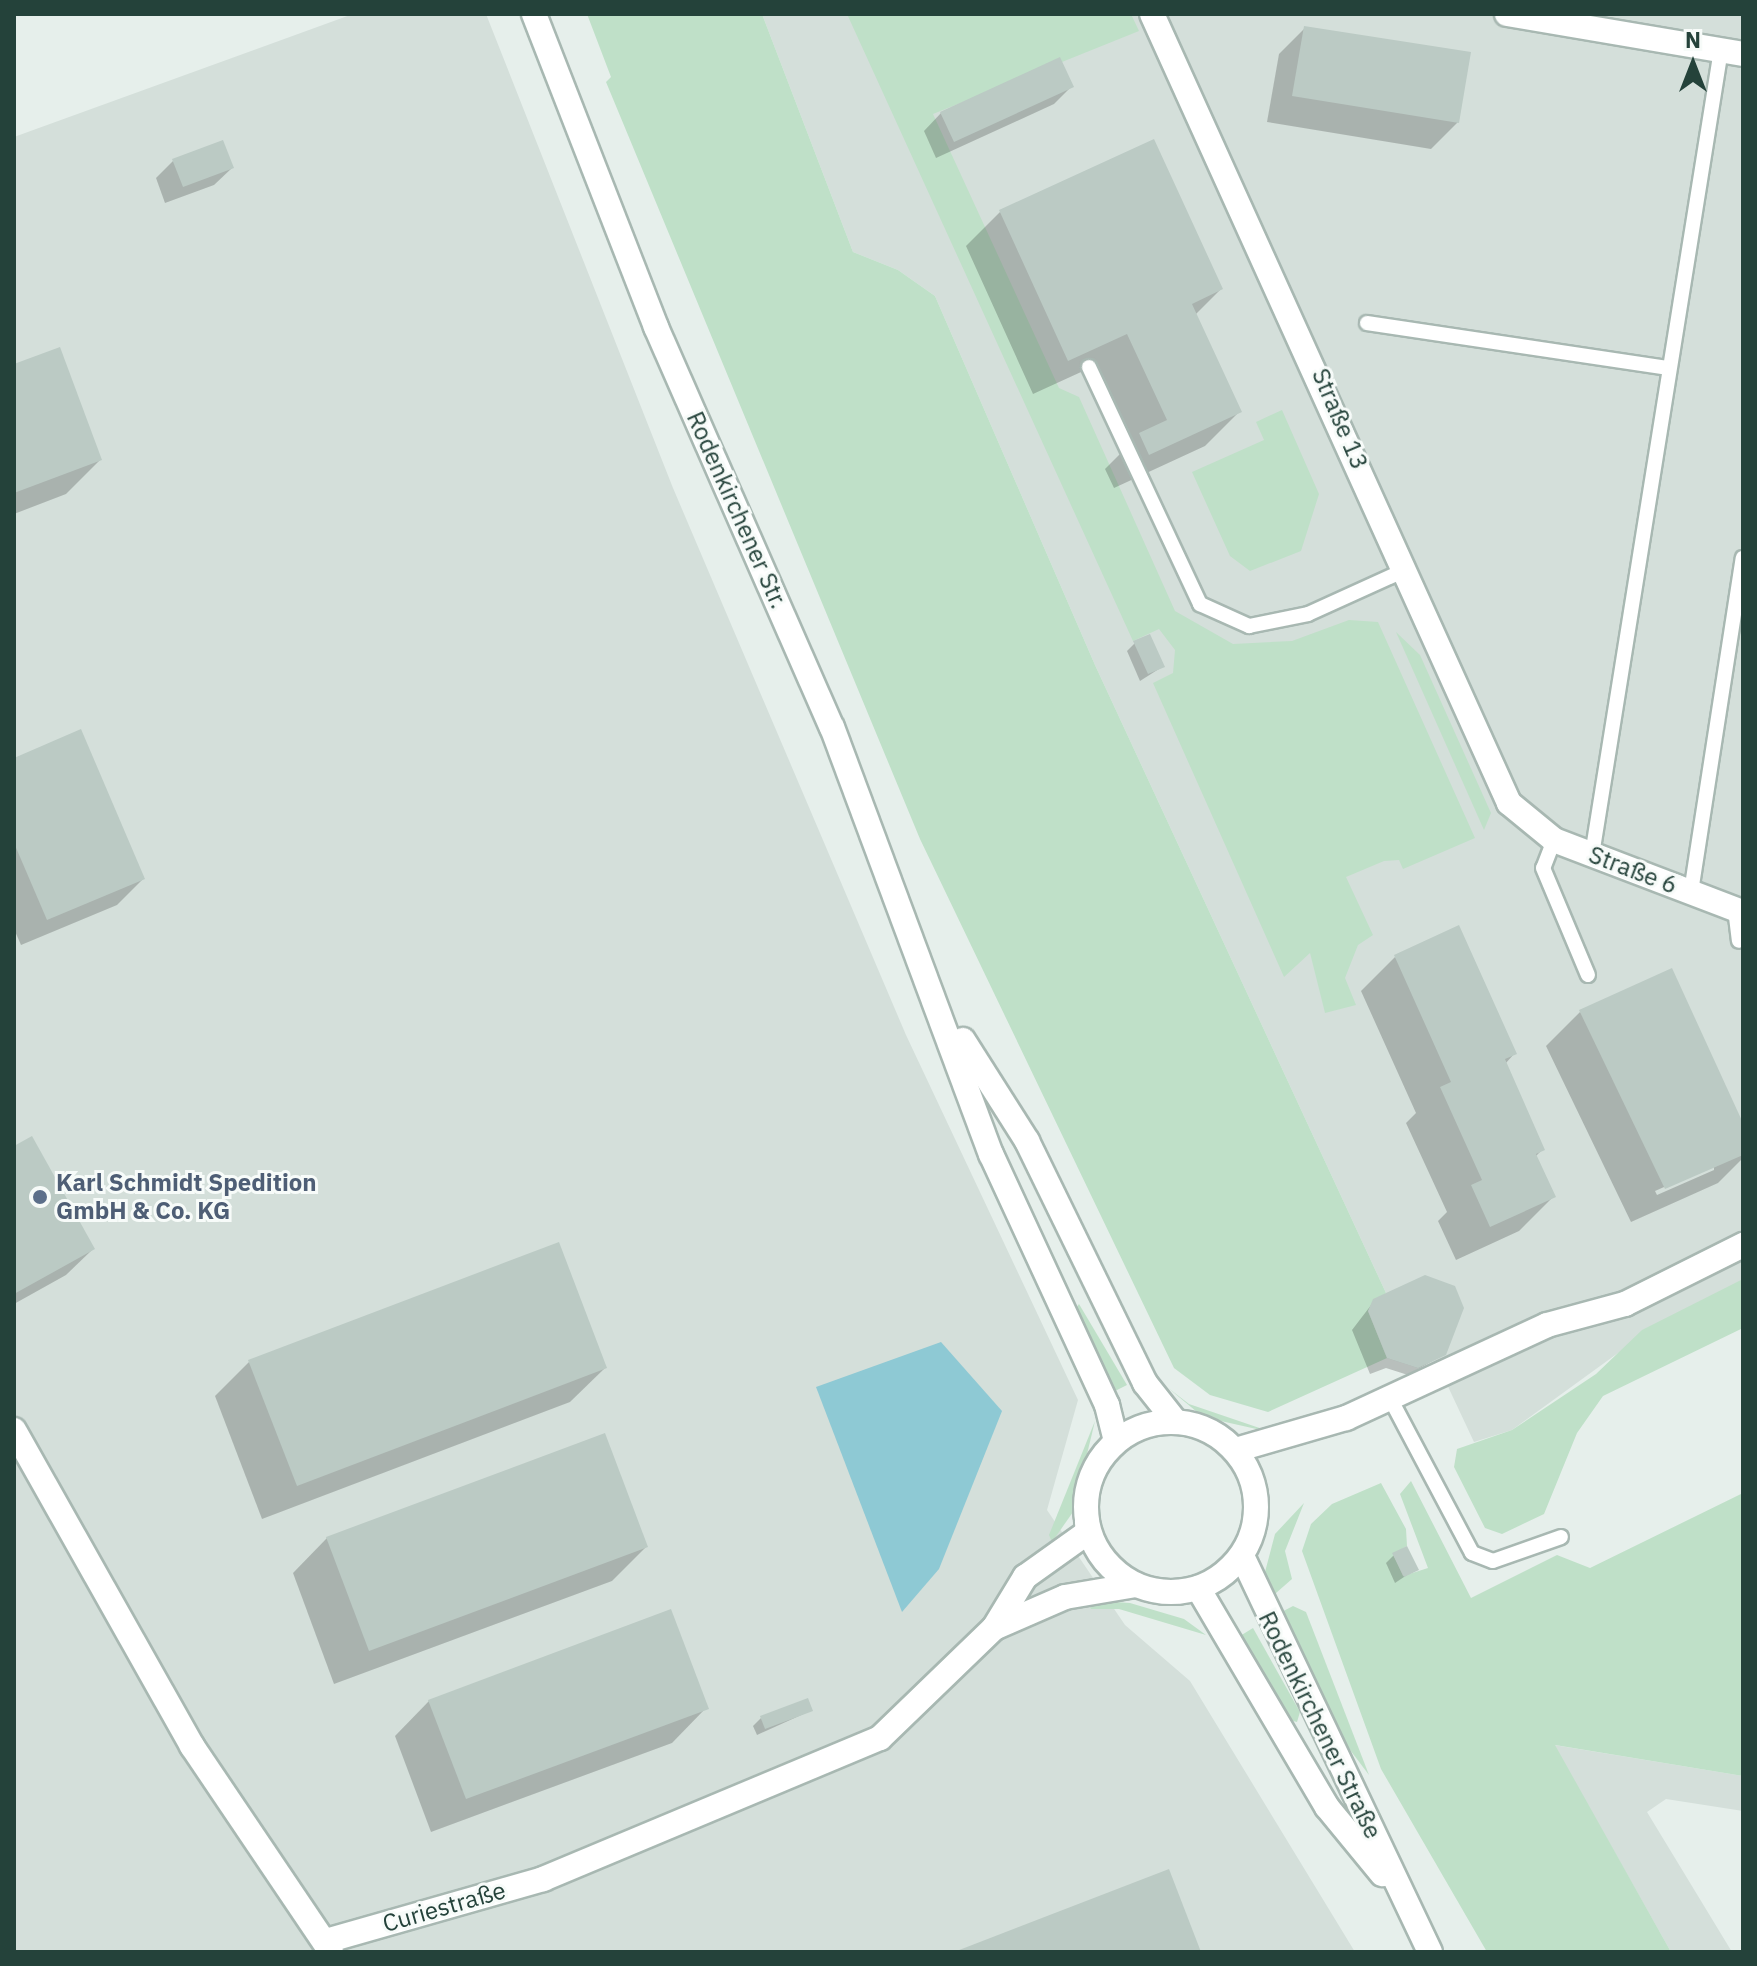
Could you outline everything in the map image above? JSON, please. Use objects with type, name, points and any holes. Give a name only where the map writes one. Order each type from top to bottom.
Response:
[{"type":"street","name":"Rodenkirchener Str.","points":[[534,14],[656,327],[832,727],[942,1006]]},
{"type":"street","name":"Straße 13","points":[[1152,14],[1509,803],[1526,823]]},
{"type":"street","points":[[1507,14],[1543,17],[1732,52]]},
{"type":"street","name":"Straße 6","points":[[1526,823],[1554,840],[1739,910]]},
{"type":"street","points":[[942,1006],[1027,1141],[1145,1383],[1175,1421]]},
{"type":"street","points":[[942,1006],[991,1154],[1107,1405],[1116,1441]]},
{"type":"street","points":[[1236,1450],[1290,1440],[1391,1400],[1547,1325],[1625,1304],[1743,1245]]},
{"type":"street","points":[[1175,1421],[1205,1428],[1236,1450],[1253,1481],[1256,1521],[1242,1556],[1198,1588],[1136,1585],[1110,1567],[1087,1522],[1094,1470],[1116,1441],[1142,1426],[1175,1421]]},
{"type":"street","name":"Curiestraße","points":[[14,1430],[192,1746],[328,1946],[543,1879],[880,1738],[994,1628],[1025,1577],[1088,1532],[1087,1522]]},
{"type":"street","name":"Rodenkirchener Straße","points":[[1242,1556],[1399,1894],[1430,1952]]},
{"type":"street","name":"Curiestraße","points":[[994,1628],[1065,1597],[1136,1585]]},
{"type":"street","name":"Rodenkirchener Straße","points":[[1198,1588],[1327,1807],[1399,1894]]},
{"type":"lane","points":[[1592,855],[1669,368],[1732,52]]},
{"type":"lane","points":[[1367,323],[1669,368]]},
{"type":"lane","points":[[1089,367],[1200,604],[1249,626],[1308,614],[1405,570]]},
{"type":"lane","points":[[1691,892],[1743,558]]},
{"type":"lane","points":[[1554,840],[1543,868],[1588,975]]},
{"type":"lane","points":[[1739,910],[1739,941]]},
{"type":"lane","points":[[1391,1400],[1472,1553],[1493,1561],[1561,1537]]},
{"type":"shaded area","points":[[353,14],[486,14],[673,488],[906,1035],[1078,1400],[1047,1510],[1125,1625],[1190,1681],[1355,1952],[14,1952],[14,137]]},
{"type":"shaded area","points":[[762,14],[1743,14],[1743,1293],[1618,1353],[1512,1430],[1474,1442],[1436,1361],[1418,1368],[1387,1358],[1368,1311],[1386,1293],[1095,665],[935,296],[898,270],[853,252]]},
{"type":"shaded area","points":[[1554,1745],[1743,1776],[1743,1811],[1666,1799],[1647,1812],[1732,1952],[1671,1952]]},
{"type":"green space","points":[[587,14],[762,14],[853,252],[898,270],[935,296],[1095,665],[1386,1293],[1368,1311],[1387,1358],[1268,1412],[1210,1395],[1174,1368],[920,839],[606,82],[611,77]]},
{"type":"green space","points":[[847,14],[1131,14],[1139,31],[933,114],[1059,388],[1079,397],[1175,611],[1233,644],[1292,641],[1349,620],[1378,622],[1475,838],[1403,869],[1399,860],[1384,861],[1346,877],[1373,935],[1358,945],[1345,978],[1356,1005],[1325,1013],[1310,953],[1284,977],[1153,683],[1173,673],[1175,650],[1159,629],[1133,641]]},
{"type":"green space","points":[[1282,410],[1319,494],[1301,551],[1250,571],[1230,556],[1192,472],[1264,440],[1256,422]]},
{"type":"green space","points":[[1396,632],[1420,655],[1491,813],[1484,830]]},
{"type":"green space","points":[[1743,1279],[1743,1328],[1603,1396],[1577,1433],[1544,1514],[1502,1534],[1485,1528],[1454,1467],[1457,1449],[1512,1430],[1596,1374],[1642,1330]]},
{"type":"green space","points":[[1079,1304],[1127,1385],[1113,1392],[1074,1311]]},
{"type":"green space","points":[[1167,1387],[1189,1404],[1274,1433],[1203,1417]]},
{"type":"green space","points":[[1095,1421],[1073,1512],[1052,1542],[1049,1535]]},
{"type":"green space","points":[[1411,1481],[1471,1598],[1557,1555],[1590,1568],[1743,1493],[1743,1776],[1555,1745],[1671,1952],[1487,1952],[1381,1769],[1302,1551],[1311,1524],[1332,1504],[1381,1483],[1406,1529],[1407,1546],[1393,1554],[1403,1576],[1428,1568],[1400,1494]]},
{"type":"green space","points":[[1304,1503],[1285,1551],[1292,1579],[1269,1599],[1265,1572],[1275,1534]]},
{"type":"green space","points":[[1087,1600],[1130,1603],[1184,1619],[1206,1635],[1119,1609],[1091,1609]]},
{"type":"green space","points":[[1293,1606],[1306,1612],[1369,1775],[1332,1726],[1274,1616]]},
{"type":"green space","points":[[1253,1628],[1300,1712],[1297,1722],[1285,1719],[1240,1636]]},
{"type":"water","points":[[941,1342],[1002,1411],[939,1569],[902,1612],[816,1387]]},
{"type":"building","points":[[1304,26],[1471,52],[1459,123],[1292,96]]},
{"type":"building","points":[[1060,57],[1074,87],[954,142],[940,112]]},
{"type":"building","points":[[1154,139],[1223,289],[1192,304],[1242,412],[1149,455],[1139,433],[1167,420],[1127,334],[1068,361],[999,210]]},
{"type":"building","points":[[223,140],[234,168],[183,187],[172,159]]},
{"type":"building","points":[[60,347],[102,460],[14,493],[14,364]]},
{"type":"building","points":[[1150,634],[1165,667],[1148,674],[1133,641]]},
{"type":"building","points":[[81,729],[145,879],[47,920],[14,843],[14,758]]},
{"type":"building","points":[[1459,925],[1517,1054],[1505,1059],[1545,1150],[1536,1154],[1556,1197],[1490,1227],[1471,1185],[1482,1180],[1440,1087],[1451,1082],[1394,955]]},
{"type":"building","points":[[1672,968],[1743,1123],[1743,1155],[1665,1189],[1579,1010]]},
{"type":"building","name":"Karl Schmidt Spedition GmbH & Co. KG","points":[[32,1136],[95,1249],[14,1294],[14,1146]]},
{"type":"building","points":[[559,1242],[607,1368],[297,1486],[248,1360]]},
{"type":"building","points":[[1425,1275],[1455,1286],[1464,1308],[1446,1355],[1418,1368],[1387,1358],[1368,1311],[1373,1299]]},
{"type":"building","points":[[605,1433],[648,1547],[369,1651],[326,1537]]},
{"type":"building","points":[[1407,1546],[1419,1570],[1404,1577],[1392,1553]]},
{"type":"building","points":[[671,1609],[709,1709],[466,1799],[428,1700]]},
{"type":"building","points":[[808,1698],[813,1711],[765,1729],[760,1716]]},
{"type":"building","points":[[1169,1869],[1201,1952],[954,1952]]},
{"type":"place","name":"Karl Schmidt Spedition GmbH & Co. KG","points":[[40,1197]]}]
